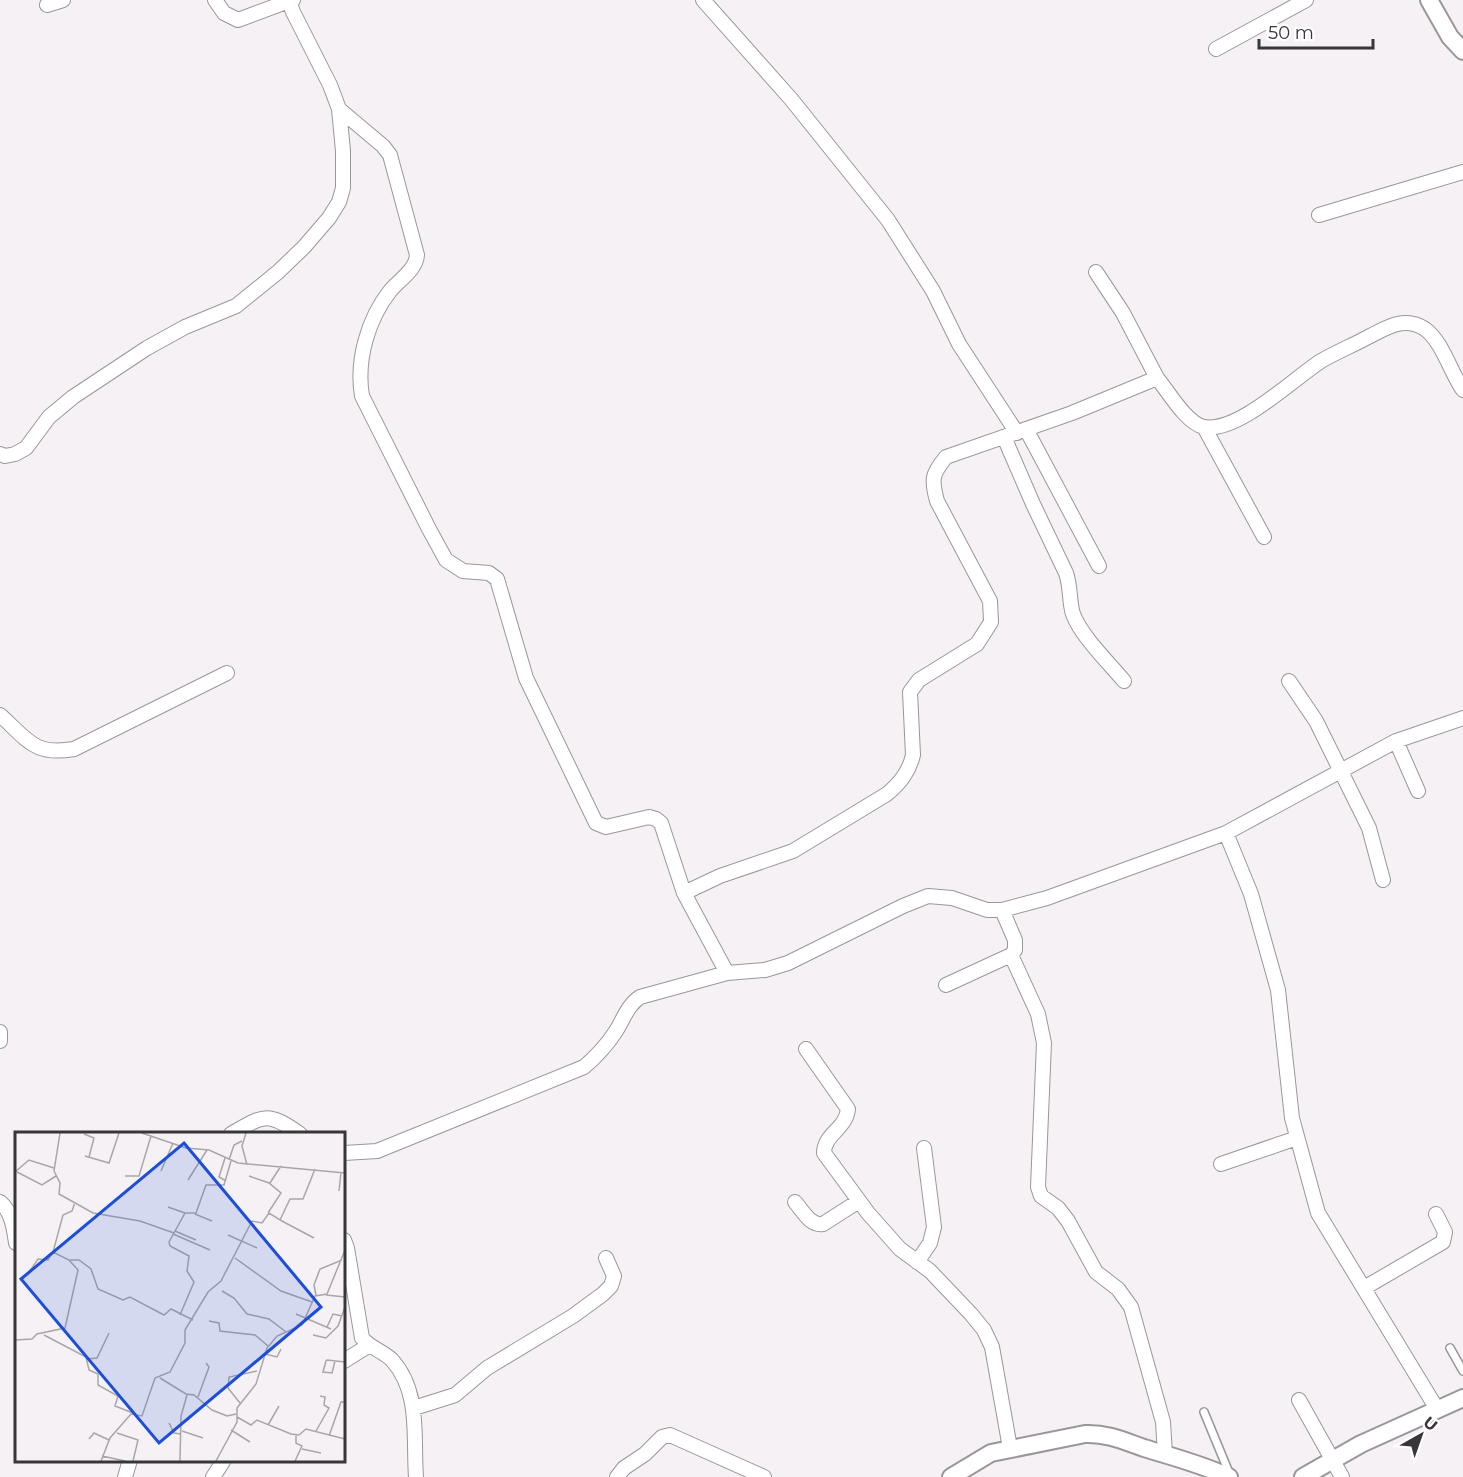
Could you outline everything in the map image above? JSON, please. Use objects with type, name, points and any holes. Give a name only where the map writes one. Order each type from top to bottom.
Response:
[{"type":"street","points":[[47,5],[63,0]]},
{"type":"street","points":[[0,454],[5,456],[15,454],[26,448],[50,417],[97,380],[140,352],[185,327],[236,306],[278,272],[304,247],[329,218],[339,202],[343,188],[343,151],[339,109],[291,1],[238,20],[224,14],[214,0]]},
{"type":"street","points":[[703,0],[791,99],[888,220],[933,291],[959,344],[1099,566]]},
{"type":"street","points":[[1216,49],[1306,0]]},
{"type":"street","points":[[1429,0],[1450,37],[1463,51]]},
{"type":"street","points":[[339,109],[383,146],[390,155],[417,255],[417,261],[377,309],[369,328],[362,358],[360,385],[363,396],[446,560],[463,571],[489,573],[497,579],[526,678],[596,823],[606,827],[649,817],[661,823],[684,893],[727,973]]},
{"type":"street","points":[[1319,215],[1463,172]]},
{"type":"street","points":[[1096,273],[1123,313],[1157,378],[1185,414],[1193,422],[1204,427],[1218,426],[1239,418],[1262,405],[1322,361],[1393,324],[1408,322],[1425,329],[1435,340],[1463,390]]},
{"type":"street","points":[[684,893],[720,876],[793,851],[888,794],[901,782],[911,765],[913,755],[910,692],[920,680],[977,644],[991,622],[990,601],[937,501],[933,485],[935,471],[946,457],[1072,413],[1157,378]]},
{"type":"street","points":[[1204,427],[1264,537]]},
{"type":"street","points":[[1016,433],[1033,504],[1066,573],[1074,615],[1085,634],[1124,681]]},
{"type":"street","points":[[0,715],[43,751],[56,752],[74,748],[226,673]]},
{"type":"street","points":[[1289,681],[1316,721],[1369,828],[1383,880]]},
{"type":"street","points":[[345,1153],[377,1151],[577,1070],[600,1053],[631,1003],[640,997],[727,973],[765,970],[788,963],[928,896],[952,898],[987,910],[1002,910],[1047,898],[1226,833],[1396,741],[1463,718]]},
{"type":"street","points":[[1396,741],[1418,791]]},
{"type":"street","points":[[1226,833],[1251,894],[1278,990],[1292,1118],[1318,1213],[1437,1409]]},
{"type":"street","points":[[946,985],[1011,955],[1015,950],[1015,940],[1002,910]]},
{"type":"street","points":[[1011,955],[1038,1014],[1044,1043],[1038,1187],[1041,1196],[1058,1208],[1068,1221],[1096,1272],[1118,1289],[1131,1307],[1163,1422],[1165,1454]]},
{"type":"street","points":[[0,1032],[0,1041]]},
{"type":"street","points":[[806,1049],[848,1109],[844,1122],[827,1141],[824,1153],[859,1201],[900,1250],[930,1271],[984,1330],[992,1347],[1010,1448]]},
{"type":"street","points":[[234,1132],[252,1121],[267,1117],[288,1128]]},
{"type":"street","points":[[1221,1164],[1297,1138]]},
{"type":"street","points":[[917,1262],[930,1243],[934,1227],[924,1148]]},
{"type":"street","points":[[795,1202],[813,1223],[823,1224],[859,1201]]},
{"type":"street","points":[[0,1202],[12,1222],[15,1238]]},
{"type":"street","points":[[1364,1288],[1443,1242],[1445,1232],[1436,1214]]},
{"type":"street","points":[[345,1243],[362,1338],[368,1346],[390,1359],[403,1375],[414,1408],[416,1477]]},
{"type":"street","points":[[414,1408],[455,1395],[487,1368],[573,1316],[603,1294],[611,1286],[614,1276],[606,1258]]},
{"type":"street","points":[[345,1360],[368,1346]]},
{"type":"street","points":[[1303,1477],[1361,1444],[1463,1398]]},
{"type":"street","points":[[1299,1400],[1342,1477]]},
{"type":"street","points":[[955,1476],[991,1453],[1085,1434],[1097,1434],[1118,1438],[1210,1468],[1230,1477]]},
{"type":"street","points":[[617,1477],[624,1468],[645,1454],[662,1437],[670,1435],[764,1477]]},
{"type":"street","points":[[125,1477],[130,1462]]},
{"type":"street","points":[[213,1477],[223,1462]]},
{"type":"lane","points":[[1450,1348],[1463,1371]]},
{"type":"lane","points":[[1204,1412],[1230,1477]]}]
